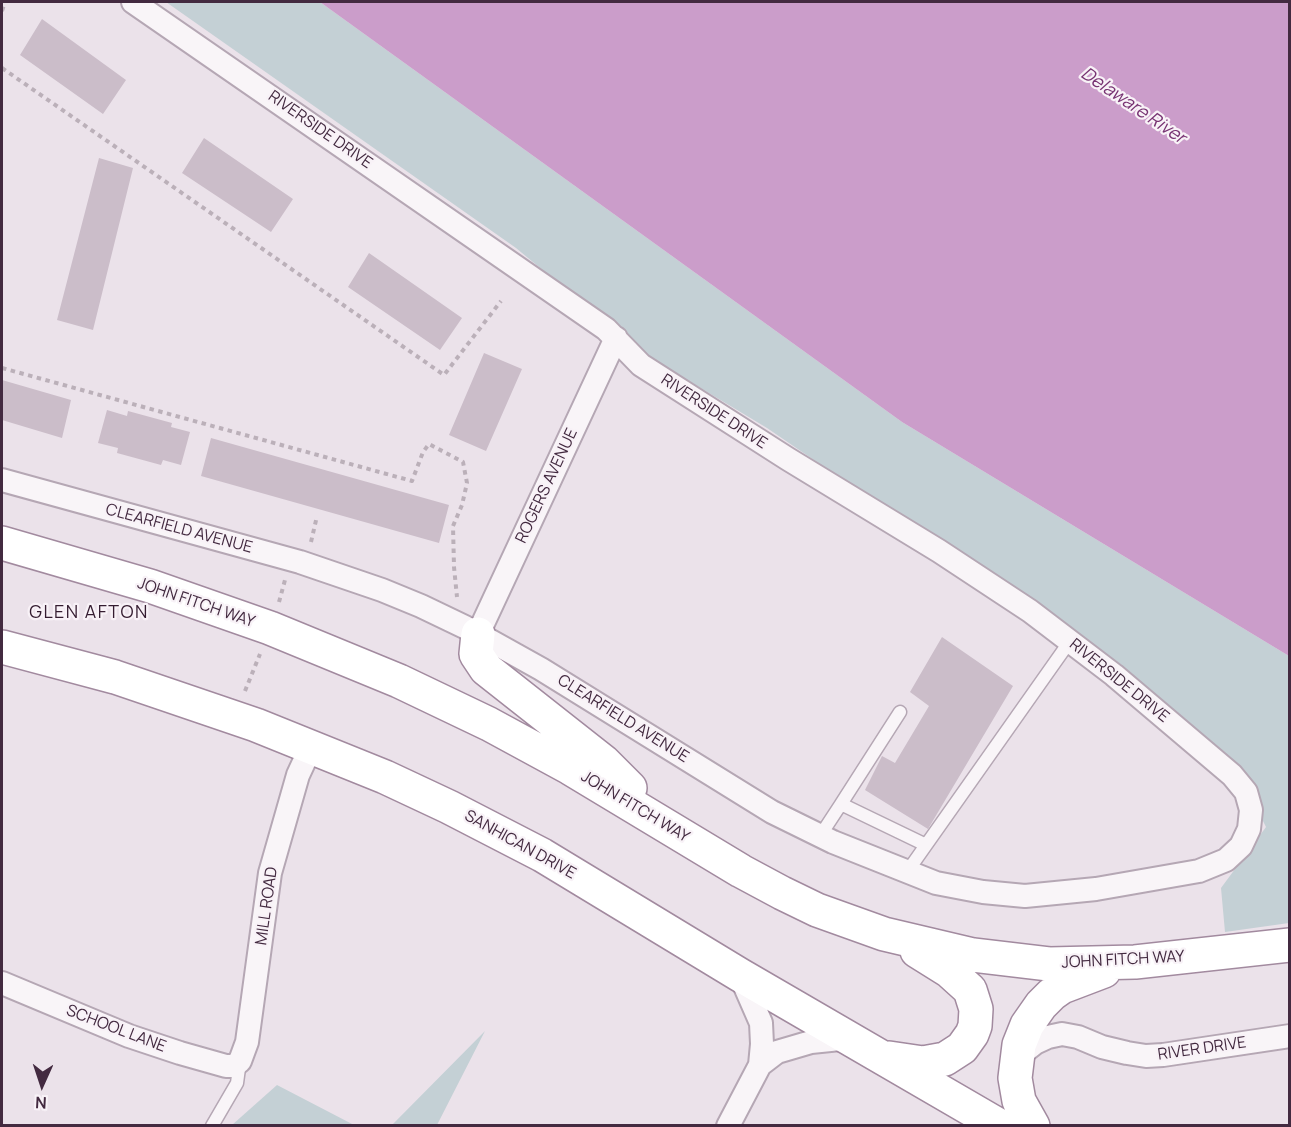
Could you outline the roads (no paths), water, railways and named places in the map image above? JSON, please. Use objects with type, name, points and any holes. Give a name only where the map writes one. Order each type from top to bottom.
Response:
[{"type":"highway","name":"JOHN FITCH WAY","points":[[2,543],[150,586],[270,628],[399,681],[489,724],[570,768],[741,871],[782,893],[817,910],[884,934],[973,955],[1012,960],[1092,964],[1135,962],[1290,945]]},
{"type":"highway","points":[[478,634],[476,654],[486,669],[604,762],[670,827]]},
{"type":"highway","name":"SANHICAN DRIVE","points":[[2,647],[115,678],[228,715],[311,747],[449,807],[542,855],[740,975],[1000,1125]]},
{"type":"highway","points":[[881,1057],[923,1063],[945,1059],[967,1042],[972,1034],[976,1018],[974,1000],[970,990],[961,981],[920,953],[884,934]]},
{"type":"highway","points":[[1033,1125],[1019,1101],[1015,1078],[1016,1058],[1027,1025],[1041,1005],[1062,987],[1089,975],[1135,962]]},
{"type":"street","name":"RIVERSIDE DRIVE","points":[[133,2],[269,94],[616,338],[641,366],[948,557],[1030,611],[1070,641],[1114,675],[1232,775],[1246,792],[1251,810],[1249,830],[1241,846]]},
{"type":"street","name":"ROGERS AVENUE","points":[[478,634],[616,338]]},
{"type":"street","name":"CLEARFIELD AVENUE","points":[[2,480],[300,562],[382,590],[478,634],[541,669],[772,812],[820,836],[936,883],[983,892],[1025,896],[1096,889],[1199,871],[1226,860],[1241,846]]},
{"type":"street","name":"MILL ROAD","points":[[237,1063],[247,1042],[253,1012],[270,873],[298,775],[311,747]]},
{"type":"street","points":[[728,1125],[760,1065],[762,1044],[761,1023],[740,975]]},
{"type":"street","name":"SCHOOL LANE","points":[[2,983],[129,1036],[226,1066],[237,1063]]},
{"type":"street","name":"RIVER DRIVE","points":[[1016,1058],[1035,1043],[1062,1034],[1102,1047],[1146,1056],[1290,1036]]},
{"type":"street","points":[[760,1065],[777,1052],[811,1042],[850,1038]]},
{"type":"lane","points":[[907,872],[1070,641]]},
{"type":"lane","points":[[820,836],[900,712]]},
{"type":"lane","points":[[841,804],[926,845]]},
{"type":"lane","points":[[212,1125],[237,1083],[237,1063]]},
{"type":"water","name":"Delaware River","points":[[320,2],[1289,2],[1289,656],[902,422]]},
{"type":"district","name":"GLEN AFTON","points":[[89,613]]}]
